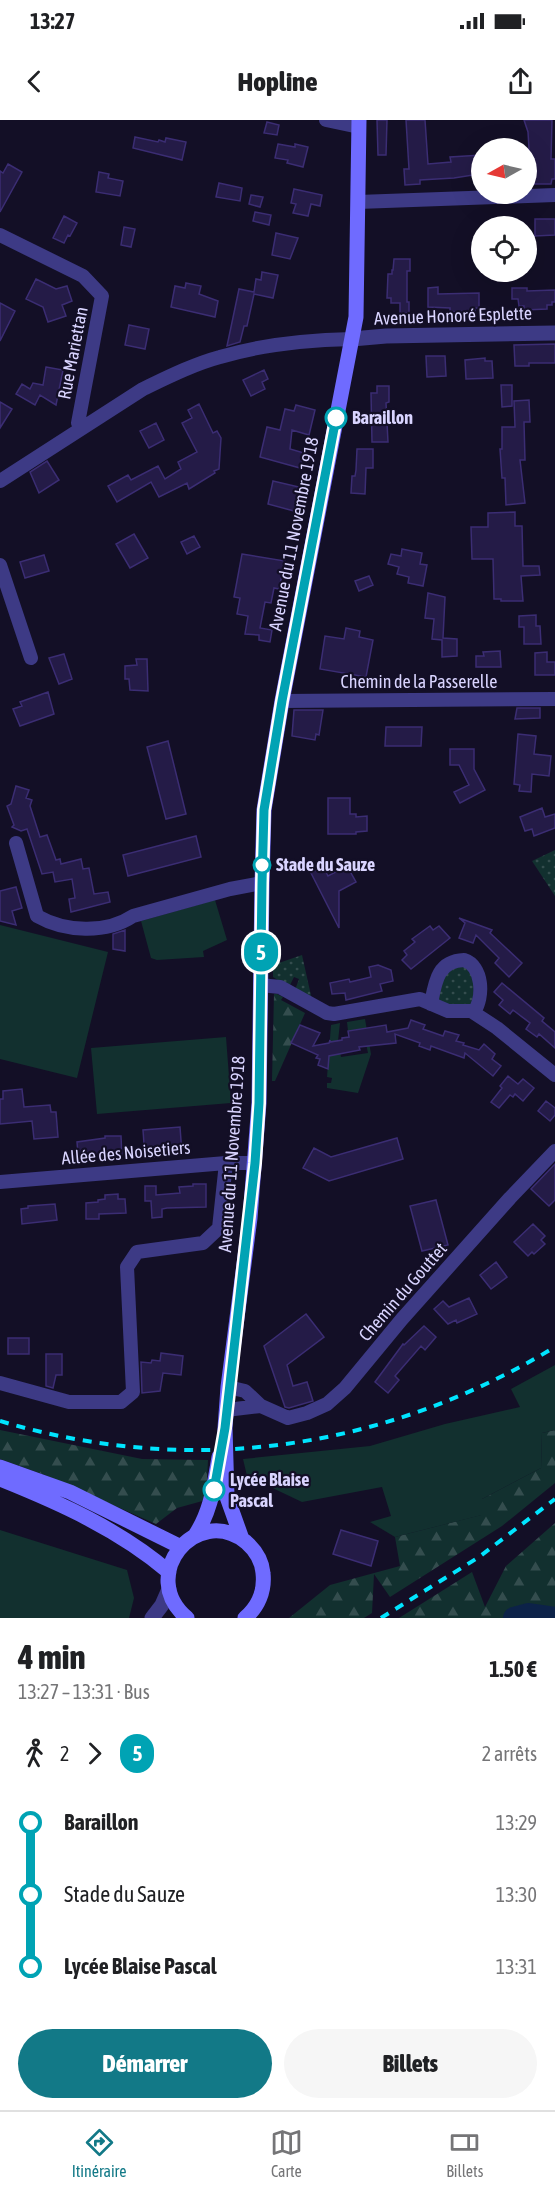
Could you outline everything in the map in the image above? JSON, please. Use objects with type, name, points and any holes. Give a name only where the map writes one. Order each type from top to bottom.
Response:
[{"type":"main road","name":"Avenue du 11 Novembre 1918","points":[[245,1618],[260,1598],[264,1579],[260,1561],[255,1552],[242,1539],[227,1497],[225,1428],[255,1163],[259,1103],[264,810],[282,701],[352,339],[356,303],[359,124]]},
{"type":"main road","name":"Avenue du 11 Novembre 1918","points":[[194,1537],[203,1524],[211,1504],[225,1428]]},
{"type":"main road","points":[[0,1467],[70,1492],[181,1547]]},
{"type":"main road","points":[[0,1479],[60,1503],[132,1544],[169,1572]]},
{"type":"main road","points":[[187,1618],[177,1608],[169,1589],[169,1572],[173,1558],[181,1547],[194,1537],[218,1532],[242,1539]]},
{"type":"street","points":[[326,120],[359,124]]},
{"type":"street","points":[[358,202],[555,195]]},
{"type":"street","name":"Rue Mariettan","points":[[0,235],[83,276],[102,296],[78,423],[81,428]]},
{"type":"street","name":"Avenue Honoré Esplette","points":[[352,339],[386,336],[555,333]]},
{"type":"street","points":[[0,481],[143,388],[219,357],[289,342],[352,339]]},
{"type":"street","points":[[0,566],[31,658]]},
{"type":"street","name":"Chemin de la Passerelle","points":[[282,701],[555,699]]},
{"type":"street","points":[[16,843],[37,915],[50,923],[88,930],[230,889],[262,883]]},
{"type":"street","points":[[431,1004],[438,975],[451,962],[464,960],[475,966],[479,974],[480,997],[474,1012]]},
{"type":"street","points":[[260,985],[280,987],[321,1010],[334,1014],[420,999],[448,1011],[474,1012],[555,1075]]},
{"type":"street","name":"Chemin du Gouttet","points":[[228,1387],[245,1391],[261,1406],[288,1418],[327,1404],[345,1388],[349,1380],[402,1319],[555,1151]]},
{"type":"street","points":[[0,1383],[69,1401],[121,1402],[133,1392],[127,1267],[137,1252],[203,1243],[219,1228],[226,1163]]},
{"type":"street","name":"Allée des Noisetiers","points":[[0,1182],[226,1163],[255,1163]]},
{"type":"street","name":"Chemin du Gouttet","points":[[226,1410],[261,1406]]},
{"type":"street","points":[[152,1618],[162,1605],[169,1589]]},
{"type":"green space","points":[[555,850],[555,896],[532,861]]},
{"type":"green space","points":[[215,900],[227,940],[203,951],[204,957],[157,960],[151,958],[141,921]]},
{"type":"green space","points":[[0,925],[108,952],[77,1078],[0,1059]]},
{"type":"green space","points":[[302,955],[312,1000],[295,990],[299,979],[294,977],[289,987],[273,977],[273,965]]},
{"type":"green space","points":[[462,965],[475,972],[473,1003],[468,1005],[441,1004],[438,998],[445,973]]},
{"type":"green space","points":[[274,994],[283,997],[281,1000],[305,1013],[275,1081],[272,1081]]},
{"type":"green space","points":[[365,1019],[371,1054],[358,1093],[327,1088],[327,1083],[331,1083],[332,1078],[327,1077],[331,1025],[340,1023],[338,1041],[341,1057],[368,1053],[363,1029],[348,1031],[347,1022]]},
{"type":"green space","points":[[226,1037],[231,1103],[97,1114],[91,1048]]},
{"type":"green space","points":[[555,1365],[555,1430],[542,1433],[541,1468],[482,1499],[482,1515],[395,1537],[370,1522],[391,1516],[382,1487],[302,1502],[247,1476],[243,1459],[370,1446],[445,1424],[520,1407],[511,1389]]},
{"type":"green space","points":[[0,1430],[142,1459],[208,1460],[206,1500],[177,1508],[156,1524],[45,1475],[0,1459]]},
{"type":"green space","points":[[555,1430],[555,1483],[502,1526],[390,1597],[374,1574],[372,1613],[364,1618],[289,1618],[330,1585],[400,1566],[395,1537],[481,1515],[482,1499],[541,1468],[542,1433]]},
{"type":"green space","points":[[555,1523],[555,1618],[399,1618],[472,1572],[485,1607],[506,1566]]},
{"type":"green space","points":[[0,1530],[127,1570],[134,1598],[129,1618],[0,1618]]},
{"type":"building","points":[[377,120],[387,120],[386,155],[378,155]]},
{"type":"building","points":[[406,120],[425,120],[428,164],[451,162],[450,157],[471,156],[471,175],[420,180],[420,184],[405,185],[404,169],[409,169]]},
{"type":"building","points":[[524,120],[552,120],[551,159],[555,159],[555,179],[552,179],[551,184],[537,184],[537,138],[528,138]]},
{"type":"building","points":[[267,122],[279,125],[277,135],[264,133]]},
{"type":"building","points":[[135,137],[158,142],[159,140],[165,142],[166,138],[186,142],[182,160],[133,148]]},
{"type":"building","points":[[278,144],[308,147],[303,167],[287,163],[288,160],[275,158]]},
{"type":"building","points":[[8,164],[22,172],[0,212],[0,171],[3,173]]},
{"type":"building","points":[[99,172],[109,174],[108,178],[123,181],[120,196],[96,192]]},
{"type":"building","points":[[219,183],[242,188],[240,201],[216,197]]},
{"type":"building","points":[[294,189],[322,195],[320,206],[311,204],[308,216],[293,213],[296,204],[291,203]]},
{"type":"building","points":[[251,195],[263,197],[260,207],[249,204]]},
{"type":"building","points":[[255,212],[271,215],[269,225],[253,221]]},
{"type":"building","points":[[64,216],[77,223],[64,243],[53,238]]},
{"type":"building","points":[[537,219],[555,219],[555,235],[537,236]]},
{"type":"building","points":[[124,227],[135,229],[131,247],[121,245]]},
{"type":"building","points":[[276,233],[298,238],[290,259],[272,255]]},
{"type":"building","points":[[394,259],[410,259],[410,271],[407,271],[409,313],[400,313],[400,303],[391,303],[391,298],[387,298],[388,274],[392,274]]},
{"type":"building","points":[[262,272],[278,275],[273,298],[254,294],[247,326],[244,326],[240,342],[227,346],[239,289],[254,292],[256,279],[261,280]]},
{"type":"building","points":[[36,279],[56,289],[67,286],[72,301],[62,305],[66,316],[48,322],[43,307],[26,299]]},
{"type":"building","points":[[186,283],[201,286],[199,294],[218,301],[215,317],[171,307],[175,286],[185,288]]},
{"type":"building","points":[[438,287],[438,294],[479,293],[479,308],[475,308],[475,311],[450,312],[450,308],[428,307],[428,288]]},
{"type":"building","points":[[512,288],[527,288],[527,291],[555,290],[555,302],[547,305],[547,309],[524,310],[524,306],[519,306],[518,299],[512,299]]},
{"type":"building","points":[[0,303],[15,311],[0,341]]},
{"type":"building","points":[[129,325],[149,329],[145,349],[125,345]]},
{"type":"building","points":[[555,344],[555,363],[529,363],[529,366],[515,366],[514,345]]},
{"type":"building","points":[[426,356],[445,356],[446,376],[427,377]]},
{"type":"building","points":[[485,358],[485,361],[492,361],[493,378],[466,379],[465,360]]},
{"type":"building","points":[[46,367],[63,370],[56,405],[40,395],[35,405],[16,394],[22,384],[30,389],[33,383],[43,385]]},
{"type":"building","points":[[264,370],[268,379],[262,382],[265,389],[251,396],[243,380]]},
{"type":"building","points":[[501,385],[512,385],[512,406],[502,407]]},
{"type":"building","points":[[377,386],[389,386],[389,402],[386,403],[388,442],[372,442],[371,393],[377,393]]},
{"type":"building","points":[[529,400],[530,422],[524,422],[525,460],[520,460],[525,503],[506,505],[505,478],[502,478],[500,449],[502,449],[502,427],[515,427],[514,401]]},
{"type":"building","points":[[0,402],[12,409],[0,428]]},
{"type":"building","points":[[199,404],[213,433],[217,431],[221,438],[219,469],[189,489],[187,483],[159,497],[151,482],[117,502],[108,486],[128,475],[131,480],[158,466],[165,479],[181,469],[178,462],[197,452],[182,423],[192,418],[188,410]]},
{"type":"building","points":[[296,405],[315,410],[309,435],[292,430],[290,449],[304,453],[300,468],[260,457],[267,427],[280,430],[285,409],[294,411]]},
{"type":"building","points":[[156,423],[164,440],[149,448],[140,431]]},
{"type":"building","points":[[357,449],[373,449],[373,468],[366,468],[365,494],[351,493],[352,476],[355,476],[356,470]]},
{"type":"building","points":[[47,461],[59,480],[39,493],[30,472]]},
{"type":"building","points":[[273,481],[299,487],[294,511],[268,504]]},
{"type":"building","points":[[515,512],[515,526],[522,526],[523,566],[539,566],[540,575],[521,576],[523,601],[501,601],[501,599],[494,599],[493,559],[472,559],[471,527],[488,527],[488,513]]},
{"type":"building","points":[[134,534],[148,558],[130,568],[116,544]]},
{"type":"building","points":[[194,536],[200,547],[187,554],[181,542]]},
{"type":"building","points":[[402,549],[422,553],[420,564],[427,565],[423,586],[408,583],[409,577],[397,574],[399,567],[388,564],[391,554],[401,556]]},
{"type":"building","points":[[242,554],[285,561],[279,589],[274,588],[271,603],[265,602],[260,628],[272,630],[270,642],[259,640],[259,635],[245,634],[248,616],[237,614],[240,598],[234,597]]},
{"type":"building","points":[[44,555],[49,571],[25,578],[20,562]]},
{"type":"building","points":[[369,576],[373,585],[359,591],[355,581]]},
{"type":"building","points":[[428,593],[445,597],[443,638],[457,639],[457,656],[442,657],[442,640],[432,639],[434,619],[425,618]]},
{"type":"building","points":[[536,615],[536,626],[540,626],[541,644],[524,644],[524,627],[519,627],[519,616]]},
{"type":"building","points":[[346,628],[360,631],[359,637],[373,640],[366,677],[320,669],[325,636],[344,639]]},
{"type":"building","points":[[500,651],[501,667],[476,667],[476,656],[484,656],[483,652]]},
{"type":"building","points":[[547,652],[547,662],[555,662],[555,675],[535,675],[535,653]]},
{"type":"building","points":[[64,654],[72,679],[59,684],[49,658]]},
{"type":"building","points":[[136,659],[147,659],[148,691],[130,690],[129,679],[125,679],[125,666],[137,665]]},
{"type":"building","points":[[48,692],[54,714],[20,726],[13,709],[22,706],[20,702]]},
{"type":"building","points":[[517,708],[540,708],[540,718],[515,719]]},
{"type":"building","points":[[294,710],[323,710],[319,735],[316,734],[315,740],[292,736]]},
{"type":"building","points":[[386,727],[422,727],[421,746],[385,746]]},
{"type":"building","points":[[518,734],[536,736],[534,754],[551,756],[549,776],[532,774],[531,792],[519,791],[520,785],[514,784]]},
{"type":"building","points":[[168,741],[186,814],[166,819],[147,747]]},
{"type":"building","points":[[450,749],[474,749],[474,769],[485,790],[460,803],[454,792],[469,785],[459,765],[450,765]]},
{"type":"building","points":[[16,786],[29,790],[26,798],[32,800],[30,806],[40,837],[47,835],[56,860],[60,859],[61,864],[81,859],[83,869],[89,868],[94,894],[108,892],[110,902],[71,912],[69,899],[75,898],[72,879],[55,882],[53,872],[42,874],[27,829],[21,831],[12,827],[14,825],[7,806],[11,804]]},
{"type":"building","points":[[328,798],[350,798],[350,814],[356,814],[356,817],[367,816],[367,831],[356,832],[356,834],[328,834]]},
{"type":"building","points":[[542,808],[545,817],[555,814],[555,828],[534,836],[532,829],[525,831],[520,817]]},
{"type":"building","points":[[196,836],[201,857],[128,876],[123,855]]},
{"type":"building","points":[[323,866],[328,876],[347,866],[356,882],[339,891],[339,928],[311,873]]},
{"type":"building","points":[[16,887],[22,908],[12,911],[16,925],[0,921],[0,891]]},
{"type":"building","points":[[459,918],[492,930],[490,933],[522,963],[509,977],[495,963],[499,958],[476,935],[473,943],[459,938],[465,923]]},
{"type":"building","points":[[430,926],[433,930],[439,926],[450,938],[411,969],[402,960],[407,955],[404,951],[415,942],[412,939]]},
{"type":"building","points":[[125,930],[125,951],[113,949],[113,934]]},
{"type":"building","points":[[378,965],[391,970],[393,981],[380,984],[382,991],[346,1000],[345,993],[332,994],[330,983],[349,979],[350,982],[371,977],[369,967]]},
{"type":"building","points":[[502,983],[544,1018],[542,1021],[555,1032],[555,1048],[539,1034],[537,1037],[526,1029],[530,1023],[513,1010],[510,1014],[499,1005],[503,1000],[494,992]]},
{"type":"building","points":[[411,1020],[425,1025],[423,1029],[443,1036],[445,1031],[459,1035],[456,1041],[464,1043],[463,1045],[479,1050],[484,1044],[495,1054],[492,1059],[501,1066],[493,1076],[465,1053],[464,1058],[431,1046],[430,1050],[419,1046],[420,1043],[395,1034],[396,1043],[359,1047],[360,1050],[329,1056],[328,1069],[318,1065],[320,1059],[316,1058],[318,1055],[291,1043],[300,1025],[320,1033],[313,1046],[349,1037],[348,1031],[386,1025],[387,1032],[408,1028]]},
{"type":"building","points":[[508,1076],[518,1084],[523,1079],[534,1088],[523,1101],[515,1094],[513,1097],[510,1095],[499,1108],[491,1102]]},
{"type":"building","points":[[22,1089],[24,1107],[50,1105],[51,1112],[56,1112],[58,1137],[34,1139],[32,1121],[0,1124],[0,1099],[3,1099],[3,1091]]},
{"type":"building","points":[[546,1101],[555,1108],[555,1115],[550,1121],[538,1111]]},
{"type":"building","points":[[180,1127],[182,1154],[145,1158],[143,1130]]},
{"type":"building","points":[[105,1136],[121,1136],[122,1159],[105,1159],[105,1156],[78,1154],[77,1142],[105,1138]]},
{"type":"building","points":[[397,1138],[403,1159],[329,1181],[303,1168],[314,1148],[331,1157]]},
{"type":"building","points":[[555,1164],[555,1200],[549,1206],[531,1189]]},
{"type":"building","points":[[193,1184],[206,1184],[206,1207],[162,1209],[162,1217],[152,1218],[151,1201],[145,1201],[145,1186],[156,1186],[156,1195],[180,1193],[179,1187],[193,1186]]},
{"type":"building","points":[[118,1194],[118,1199],[125,1199],[126,1213],[99,1214],[99,1219],[86,1219],[86,1203],[98,1202],[98,1200],[105,1199],[105,1195]]},
{"type":"building","points":[[436,1200],[448,1245],[422,1251],[410,1206]]},
{"type":"building","points":[[55,1204],[57,1220],[22,1224],[21,1209],[28,1208],[28,1206]]},
{"type":"building","points":[[533,1224],[545,1236],[541,1240],[545,1244],[534,1254],[532,1252],[528,1256],[514,1242]]},
{"type":"building","points":[[496,1262],[507,1277],[491,1289],[480,1275]]},
{"type":"building","points":[[469,1298],[477,1314],[457,1323],[456,1320],[448,1324],[434,1309],[443,1301],[449,1307]]},
{"type":"building","points":[[306,1314],[324,1337],[287,1365],[293,1386],[307,1382],[313,1401],[289,1408],[285,1407],[264,1346]]},
{"type":"building","points":[[424,1326],[436,1337],[425,1350],[421,1346],[395,1376],[399,1380],[388,1393],[375,1382],[403,1344]]},
{"type":"building","points":[[8,1338],[29,1338],[29,1354],[8,1354]]},
{"type":"building","points":[[161,1353],[183,1356],[181,1375],[163,1373],[160,1391],[142,1393],[141,1362],[160,1361]]},
{"type":"building","points":[[46,1354],[62,1354],[62,1375],[56,1375],[53,1388],[46,1386]]},
{"type":"building","points":[[341,1530],[378,1541],[371,1566],[333,1554]]},
{"type":"waterway","points":[[514,1618],[529,1614],[555,1618]]},
{"type":"railway","points":[[0,1421],[72,1438],[144,1448],[215,1450],[285,1444],[355,1431],[423,1410],[490,1382],[555,1347]]},
{"type":"railway","points":[[381,1618],[479,1557],[555,1499]]},
{"type":"bus line","name":"5","points":[[214,1490],[225,1428],[255,1163],[259,1103],[264,810],[282,701],[336,418]]},
{"type":"place","name":"Baraillon","points":[[336,418]]},
{"type":"place","name":"Stade du Sauze","points":[[262,865]]},
{"type":"place","name":"Lycée Blaise Pascal","points":[[214,1490]]}]
